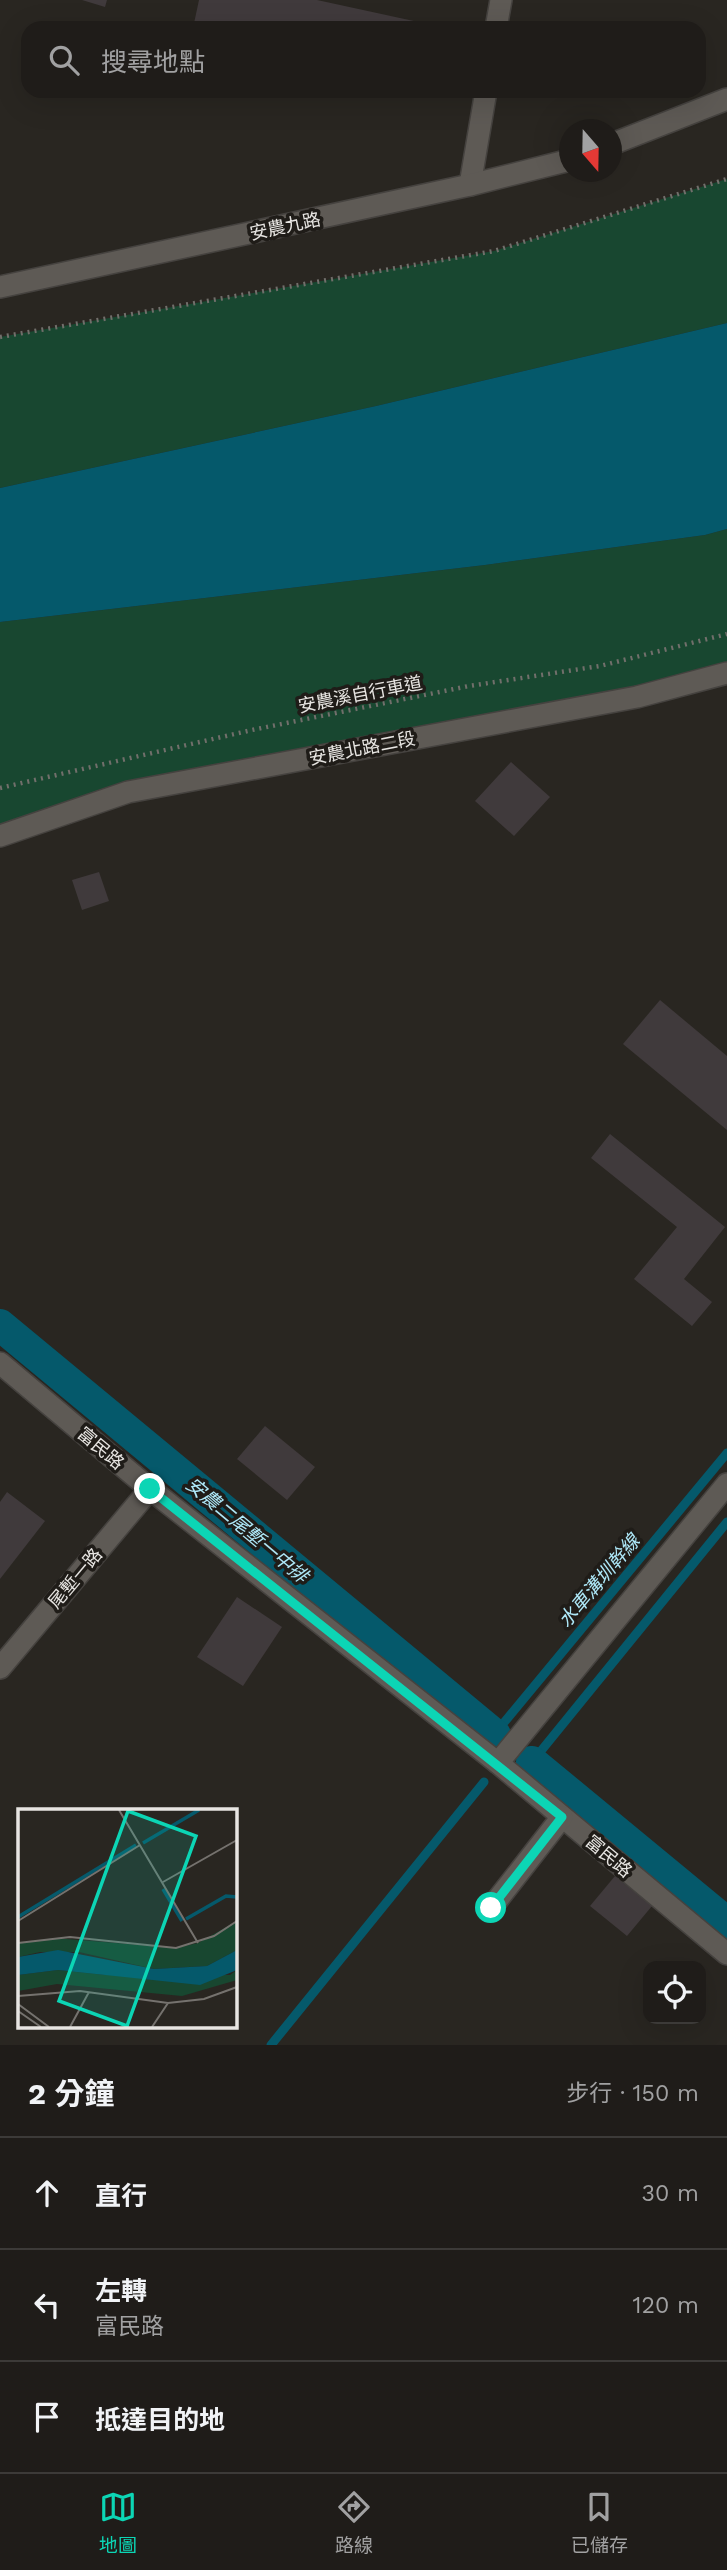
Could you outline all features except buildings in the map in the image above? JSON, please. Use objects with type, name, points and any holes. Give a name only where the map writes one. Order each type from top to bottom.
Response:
[{"type":"street","points":[[497,21],[501,0]]},
{"type":"street","points":[[470,185],[485,98]]},
{"type":"street","points":[[622,140],[727,99]]},
{"type":"street","name":"安農九路","points":[[0,287],[470,185],[559,163]]},
{"type":"street","name":"安農北路二段","points":[[0,836],[128,792],[637,697],[727,673]]},
{"type":"street","name":"富民路","points":[[0,1363],[150,1489],[498,1763],[727,1954]]},
{"type":"street","points":[[498,1763],[727,1484]]},
{"type":"street","name":"尾塹一路","points":[[0,1668],[150,1489]]},
{"type":"street","points":[[491,1908],[562,1817]]},
{"type":"path","points":[[0,337],[494,251],[727,179]]},
{"type":"path","name":"安農溪自行車道","points":[[0,788],[252,730],[469,686],[600,666],[727,634]]},
{"type":"green space","points":[[727,179],[727,323],[376,406],[0,488],[0,337],[494,251]]},
{"type":"green space","points":[[727,529],[727,673],[128,792],[0,836],[0,622],[485,565],[705,535]]},
{"type":"water","points":[[727,323],[727,529],[705,535],[485,565],[0,622],[0,488],[376,406]]},
{"type":"waterway","name":"安農二尾塹一中排","points":[[0,1325],[495,1735]]},
{"type":"waterway","name":"水車溝圳幹線","points":[[497,1731],[727,1453]]},
{"type":"waterway","points":[[532,1762],[727,1522]]},
{"type":"waterway","points":[[532,1762],[727,1923]]},
{"type":"waterway","name":"水車溝圳幹線","points":[[271,2045],[484,1782]]},
{"type":"route","points":[[150,1489],[498,1763],[562,1817],[491,1908]]}]
